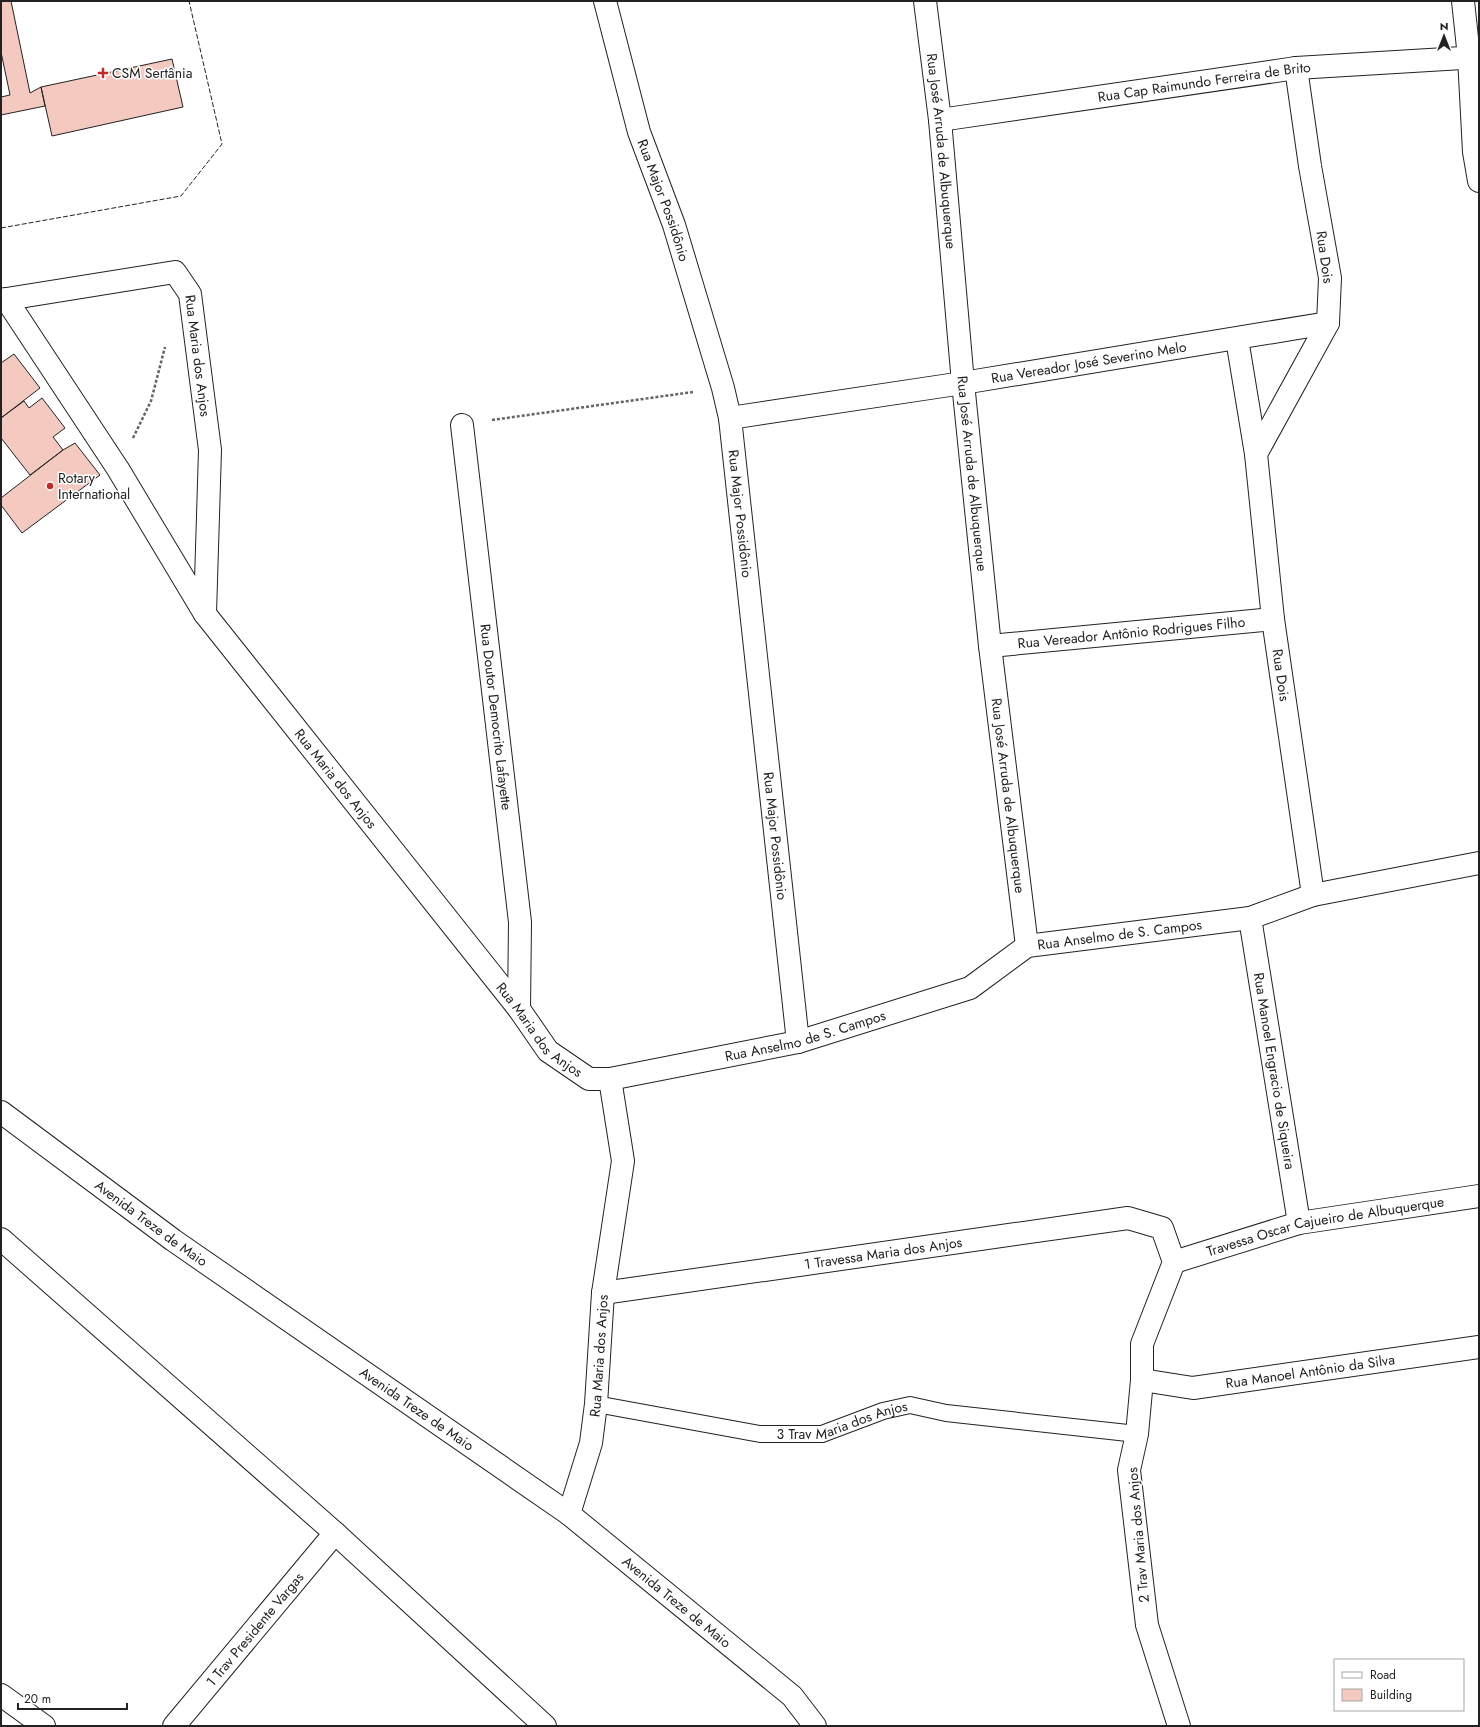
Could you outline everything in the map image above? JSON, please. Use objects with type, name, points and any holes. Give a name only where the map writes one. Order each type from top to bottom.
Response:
[{"type":"street","name":"Rua Major Possidônio","points":[[605,1],[639,132],[674,225],[723,388],[730,418],[798,1042]]},
{"type":"street","name":"Rua José Arruda de Albuquerque","points":[[925,1],[940,120],[990,646],[1027,946]]},
{"type":"street","points":[[1463,1],[1474,57],[1474,152],[1479,181]]},
{"type":"street","name":"Rua Cap Raimundo Ferreira de Brito","points":[[940,120],[1296,68],[1474,57]]},
{"type":"street","name":"Rua Dois","points":[[1256,454],[1328,323],[1330,278],[1310,166],[1296,68]]},
{"type":"street","name":"Rua Maria dos Anjos","points":[[205,614],[210,450],[190,294],[175,272],[4,300],[118,469],[205,614],[519,1009],[548,1051],[589,1078],[610,1078],[623,1161],[603,1293],[596,1404],[591,1443],[569,1514]]},
{"type":"street","name":"Rua Vereador José Severino Melo","points":[[730,418],[964,383],[1328,323]]},
{"type":"street","name":"Rua Dois","points":[[1237,339],[1256,454],[1273,619],[1313,895]]},
{"type":"street","name":"Rua Doutor Democrito Lafayette","points":[[462,425],[520,922],[519,1009]]},
{"type":"street","name":"Rua Vereador Antônio Rodrigues Filho","points":[[990,646],[1273,619]]},
{"type":"street","name":"Rua Anselmo de S. Campos","points":[[610,1078],[798,1042],[970,988],[1027,946],[1250,918],[1313,895],[1479,863]]},
{"type":"street","name":"Rua Manoel Engracio de Siqueira","points":[[1250,918],[1299,1223]]},
{"type":"street","name":"Avenida Treze de Maio","points":[[1,1112],[173,1240],[569,1514],[792,1696],[815,1726]]},
{"type":"street","name":"Travessa Oscar Cajueiro de Albuquerque","points":[[1174,1262],[1299,1223],[1479,1196]]},
{"type":"street","name":"1 Travessa Maria dos Anjos","points":[[603,1293],[1128,1218],[1162,1228],[1174,1262]]},
{"type":"street","points":[[1,1239],[335,1533],[545,1726]]},
{"type":"street","name":"2 Trav Maria dos Anjos","points":[[1174,1262],[1142,1344],[1142,1380],[1136,1434],[1129,1470],[1147,1625],[1179,1726]]},
{"type":"street","name":"Rua Manoel Antônio da Silva","points":[[1142,1380],[1193,1388],[1479,1347]]},
{"type":"street","name":"1 Trav Presidente Vargas","points":[[174,1726],[335,1533]]},
{"type":"street","points":[[1,1696],[44,1726]]},
{"type":"lane","name":"3 Trav Maria dos Anjos","points":[[596,1404],[760,1434],[822,1434],[883,1411],[910,1405],[954,1414],[1136,1434]]},
{"type":"path","points":[[118,469],[151,401],[165,347],[168,341]]},
{"type":"path","points":[[462,425],[723,388]]},
{"type":"building","points":[[1,1],[11,1],[30,93],[41,87],[45,106],[1,115],[1,97],[10,95],[1,52]]},
{"type":"building","points":[[172,59],[183,107],[52,136],[41,87]]},
{"type":"building","points":[[14,354],[40,388],[1,418],[1,363]]},
{"type":"building","name":"Rotary International","points":[[42,398],[65,428],[53,437],[63,450],[30,475],[1,438],[1,418],[24,401],[29,408]]},
{"type":"building","name":"Rotary International","points":[[75,443],[100,475],[22,533],[1,505],[1,498],[63,450]]},
{"type":"fence","points":[[1,228],[181,196],[222,144],[189,1]]},
{"type":"place","name":"CSM Sertânia","points":[[103,73]]},
{"type":"place","name":"Rotary International","points":[[50,486]]}]
